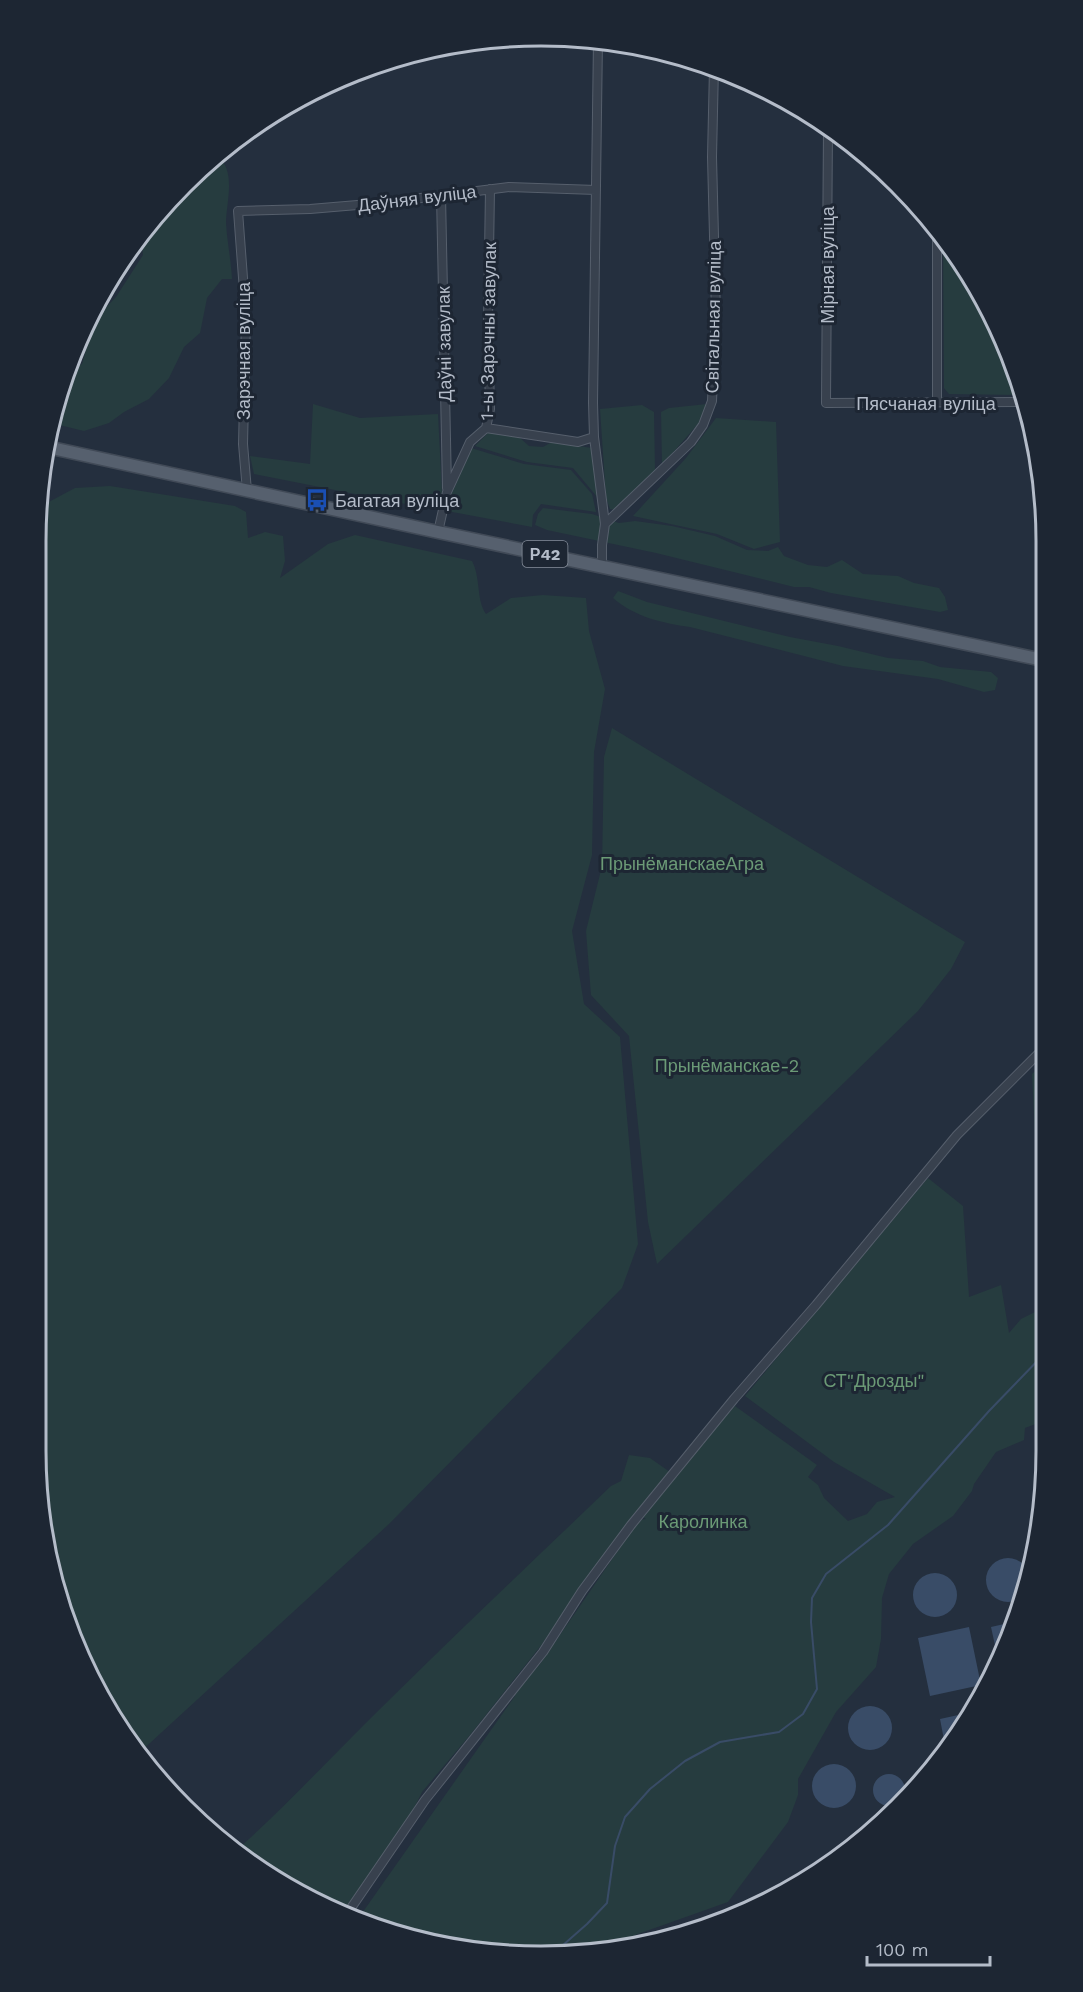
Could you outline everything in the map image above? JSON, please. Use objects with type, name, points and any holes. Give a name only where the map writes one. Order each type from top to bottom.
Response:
[{"type":"main road","name":"Р42","points":[[55,449],[1036,659]]},
{"type":"street","points":[[598,50],[593,403],[594,437],[605,524],[602,545],[603,566]]},
{"type":"street","name":"Світальная вуліца","points":[[605,524],[692,442],[703,425],[712,401],[716,315],[712,158],[714,78]]},
{"type":"street","name":"Мірная вуліца","points":[[826,403],[828,138]]},
{"type":"street","name":"Даўняя вуліца","points":[[238,211],[310,209],[509,187],[596,190]]},
{"type":"street","name":"1-ы Зарэчны завулак","points":[[438,532],[447,492],[470,442],[486,428],[490,409],[488,320],[490,189]]},
{"type":"street","name":"Даўні завулак","points":[[441,195],[447,492]]},
{"type":"street","name":"Зарэчная вуліца","points":[[238,211],[246,318],[243,444],[248,491]]},
{"type":"street","points":[[937,244],[937,402]]},
{"type":"street","name":"Пясчаная вуліца","points":[[826,403],[1016,402]]},
{"type":"street","points":[[486,428],[578,442],[594,437]]},
{"type":"street","points":[[352,1908],[425,1800],[543,1652],[582,1591],[631,1525],[734,1399],[957,1136],[1036,1056]]},
{"type":"green space","points":[[223,162],[229,178],[226,223],[232,279],[222,279],[207,298],[200,333],[184,347],[169,378],[149,399],[109,423],[84,431],[60,425],[79,365],[82,364],[88,344],[98,323],[106,307],[116,297],[143,255],[142,249],[169,215],[191,191]]},
{"type":"green space","points":[[943,252],[970,294],[985,323],[999,352],[1014,395],[949,394],[944,388]]},
{"type":"green space","points":[[313,404],[360,418],[438,414],[442,492],[436,510],[254,474],[250,456],[310,464]]},
{"type":"green space","points":[[707,404],[698,424],[662,465],[661,412],[669,408]]},
{"type":"green space","points":[[642,405],[654,412],[655,471],[616,510],[610,509],[606,498],[600,409]]},
{"type":"green space","points":[[716,418],[776,422],[780,542],[754,549],[717,534],[633,516],[686,458]]},
{"type":"green space","points":[[489,432],[520,438],[529,446],[543,447],[552,442],[592,448],[598,498],[573,468],[527,462],[475,446]]},
{"type":"green space","points":[[471,448],[524,464],[571,470],[592,494],[596,512],[541,504],[533,515],[532,527],[447,511]]},
{"type":"green space","points":[[110,486],[235,506],[246,512],[248,538],[265,532],[283,536],[285,561],[280,578],[328,544],[355,535],[472,561],[486,614],[511,598],[543,595],[586,598],[589,631],[605,689],[594,752],[592,855],[572,931],[584,1004],[620,1037],[638,1244],[622,1288],[389,1524],[145,1747],[113,1698],[84,1640],[73,1610],[56,1547],[46,1450],[46,542],[49,502],[75,488]]},
{"type":"green space","points":[[543,508],[592,514],[619,523],[635,521],[672,526],[715,536],[747,550],[768,551],[778,547],[784,556],[808,565],[827,567],[842,560],[863,574],[898,576],[914,583],[939,588],[945,597],[948,610],[940,612],[809,587],[794,587],[656,553],[547,530],[535,525],[538,514]]},
{"type":"green space","points":[[618,591],[647,602],[790,637],[888,658],[923,661],[940,667],[991,672],[998,678],[995,690],[984,692],[938,679],[843,666],[649,618],[621,605],[613,598]]},
{"type":"green space","name":"Прынёманскае-2","points":[[612,728],[965,942],[951,969],[918,1011],[657,1264],[648,1222],[629,1036],[591,995],[586,931],[602,866],[604,757]]},
{"type":"green space","points":[[1036,1070],[1036,1155],[1032,1074]]},
{"type":"green space","points":[[928,1178],[963,1206],[969,1297],[1001,1285],[1009,1333],[1021,1319],[1036,1312],[1036,1424],[1025,1428],[1024,1440],[996,1452],[974,1484],[972,1491],[953,1516],[913,1544],[889,1574],[882,1598],[881,1639],[876,1667],[836,1712],[798,1779],[798,1795],[788,1822],[728,1902],[628,1938],[542,1946],[445,1936],[413,1929],[363,1912],[515,1696],[513,1694],[540,1664],[639,1520],[646,1519],[635,1512],[543,1643],[422,1792],[408,1820],[348,1906],[294,1879],[243,1845],[611,1486],[621,1481],[629,1455],[650,1458],[677,1477],[690,1457],[735,1406],[817,1465],[808,1477],[818,1485],[824,1498],[848,1521],[867,1514],[877,1502],[895,1497],[834,1462],[745,1396]]},
{"type":"water","points":[[1008,1558],[1023,1564],[1013,1601],[1008,1602],[992,1596],[986,1580],[992,1564]]},
{"type":"water","points":[[935,1573],[944,1574],[951,1579],[956,1586],[956,1604],[951,1611],[944,1616],[935,1617],[926,1616],[919,1611],[914,1604],[913,1595],[914,1586],[919,1579],[926,1574]]},
{"type":"water","points":[[1005,1624],[995,1647],[991,1627]]},
{"type":"water","points":[[969,1627],[980,1679],[976,1686],[930,1696],[918,1638]]},
{"type":"water","points":[[870,1706],[879,1707],[886,1712],[891,1719],[891,1737],[886,1744],[879,1749],[870,1750],[861,1749],[854,1744],[849,1737],[848,1728],[849,1719],[854,1712],[861,1707]]},
{"type":"water","points":[[960,1715],[944,1739],[940,1719]]},
{"type":"water","points":[[834,1764],[843,1765],[850,1770],[855,1777],[855,1795],[850,1802],[843,1807],[834,1808],[825,1807],[818,1802],[813,1795],[812,1786],[813,1777],[818,1770],[825,1765]]},
{"type":"water","points":[[883,1775],[895,1775],[905,1787],[887,1806],[883,1805],[874,1796],[874,1784]]},
{"type":"waterway","points":[[563,1945],[607,1903],[615,1846],[625,1817],[650,1789],[685,1761],[720,1742],[779,1732],[803,1714],[817,1689],[811,1622],[812,1598],[826,1574],[888,1525],[989,1411],[1036,1362]]},
{"type":"place","name":"Багатая вуліца","points":[[317,500]]},
{"type":"park label","name":"ПрынёманскаеАгра","points":[[682,863]]},
{"type":"park label","name":"СТ\"Дрозды\"","points":[[874,1380]]},
{"type":"park label","name":"Каролинка","points":[[703,1521]]}]
